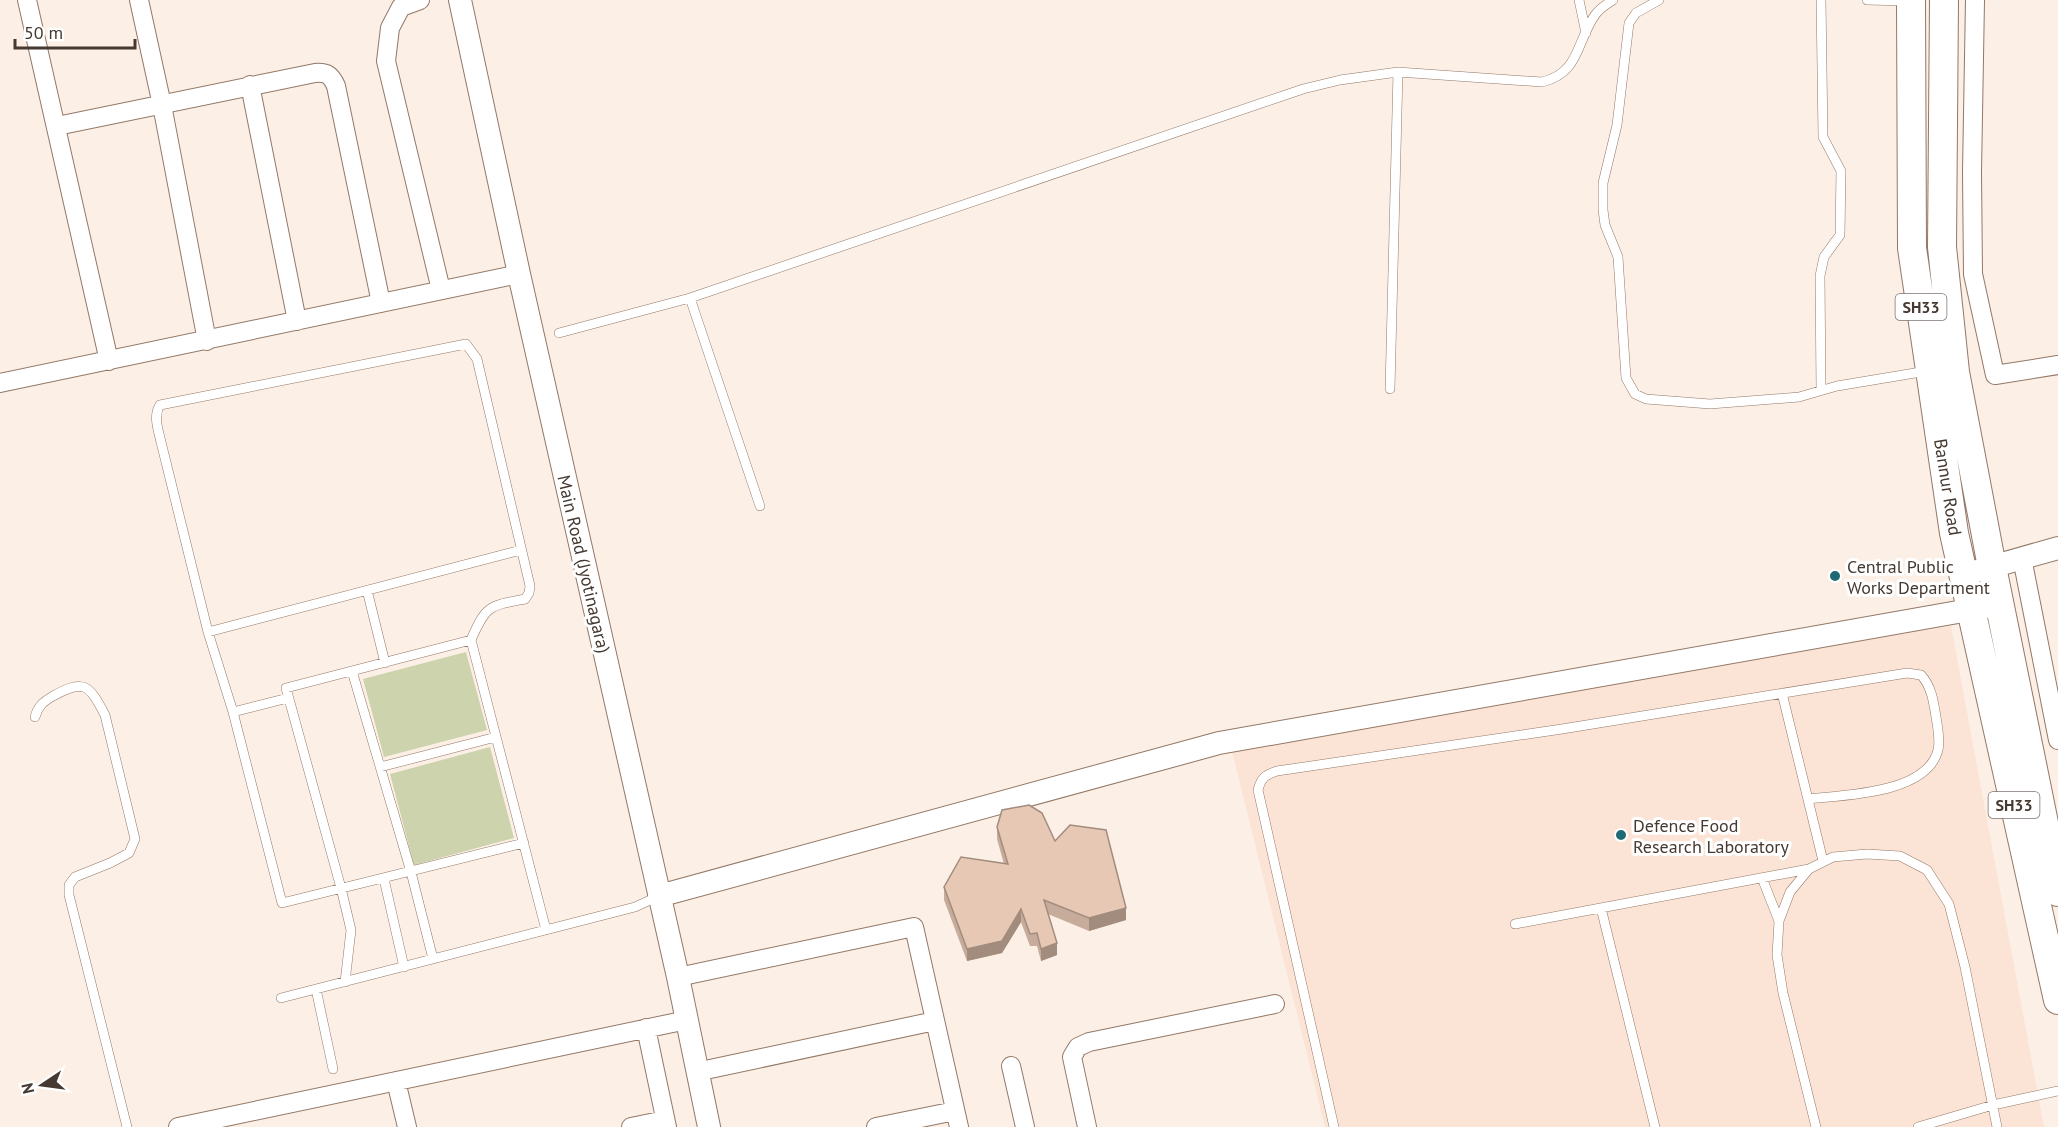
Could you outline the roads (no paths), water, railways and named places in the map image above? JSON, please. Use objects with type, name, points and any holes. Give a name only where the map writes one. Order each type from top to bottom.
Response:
[{"type":"main road","points":[[1944,0],[1942,247],[1955,372],[2058,892]]},
{"type":"main road","name":"Bannur Road","points":[[1911,1],[1912,248],[1954,533],[2058,1000]]},
{"type":"street","points":[[27,0],[109,361]]},
{"type":"street","points":[[139,0],[162,105],[207,341]]},
{"type":"street","points":[[420,0],[401,8],[390,28],[386,61],[441,290]]},
{"type":"street","name":"Main Road (Jyotinagara)","points":[[460,0],[519,274],[678,978],[709,1127]]},
{"type":"street","points":[[1975,0],[1973,274],[1995,375],[2058,365]]},
{"type":"street","points":[[57,126],[250,85],[315,73],[324,72],[330,75],[333,80],[381,303]]},
{"type":"street","points":[[250,85],[297,321]]},
{"type":"street","points":[[0,383],[519,274]]},
{"type":"street","points":[[1963,575],[2058,548]]},
{"type":"street","points":[[2022,558],[2058,740]]},
{"type":"street","points":[[658,896],[1219,743],[2000,604]]},
{"type":"street","points":[[678,978],[914,927],[957,1119],[876,1127]]},
{"type":"street","points":[[1087,1127],[1072,1057],[1078,1047],[1089,1042],[1275,1004]]},
{"type":"street","points":[[178,1127],[687,1020]]},
{"type":"street","points":[[696,1072],[935,1021]]},
{"type":"street","points":[[631,1127],[666,1123],[646,1028]]},
{"type":"street","points":[[1011,1066],[1025,1127]]},
{"type":"street","points":[[396,1081],[407,1127]]},
{"type":"lane","points":[[1578,0],[1586,33]]},
{"type":"lane","points":[[560,333],[690,298],[1304,89],[1340,80],[1398,72],[1542,82],[1554,79],[1563,74],[1571,65],[1594,16],[1613,0]]},
{"type":"lane","points":[[1659,0],[1636,13],[1629,23],[1617,125],[1603,183],[1602,210],[1605,225],[1618,257],[1626,378],[1635,394],[1646,399],[1710,404],[1799,397],[1821,390],[1930,370]]},
{"type":"lane","points":[[1821,0],[1822,137],[1841,171],[1840,235],[1824,257],[1820,276],[1821,390]]},
{"type":"lane","points":[[1867,0],[1911,1]]},
{"type":"lane","points":[[1390,389],[1398,72]]},
{"type":"lane","points":[[690,298],[760,507]]},
{"type":"lane","points":[[524,843],[282,903],[232,712],[208,632],[161,442],[156,420],[156,411],[160,405],[465,344],[477,359],[530,586],[525,599],[497,604],[490,609],[479,623],[471,640],[524,843],[546,930]]},
{"type":"lane","points":[[208,632],[521,550]]},
{"type":"lane","points":[[367,590],[385,663]]},
{"type":"lane","points":[[345,982],[351,930],[286,688],[471,640]]},
{"type":"lane","points":[[352,671],[411,872],[433,959]]},
{"type":"lane","points":[[1334,1127],[1258,790],[1266,774],[1906,673],[1921,675],[1930,689],[1939,748],[1934,760],[1924,772],[1912,780],[1883,789],[1808,800]]},
{"type":"lane","points":[[35,717],[37,708],[44,701],[72,686],[80,686],[89,690],[98,700],[105,715],[135,839],[129,853],[120,859],[75,877],[69,885],[69,895],[127,1127]]},
{"type":"lane","points":[[1782,693],[1823,861]]},
{"type":"lane","points":[[232,712],[288,698]]},
{"type":"lane","points":[[380,767],[496,737]]},
{"type":"lane","points":[[1515,924],[1809,869],[1833,856],[1867,854],[1900,856],[1927,870],[1949,904],[1965,967],[1997,1127]]},
{"type":"lane","points":[[1809,869],[1791,892],[1779,921],[1777,956],[1783,993],[1816,1127]]},
{"type":"lane","points":[[1762,878],[1779,921]]},
{"type":"lane","points":[[384,879],[404,967]]},
{"type":"lane","points":[[281,998],[635,907],[658,896]]},
{"type":"lane","points":[[1601,908],[1655,1127]]},
{"type":"lane","points":[[316,989],[333,1069]]},
{"type":"lane","points":[[1918,1127],[1993,1105],[2058,1091]]},
{"type":"place","name":"Central Public Works Department","points":[[1835,576]]},
{"type":"place","name":"Defence Food Research Laboratory","points":[[1621,835]]}]
